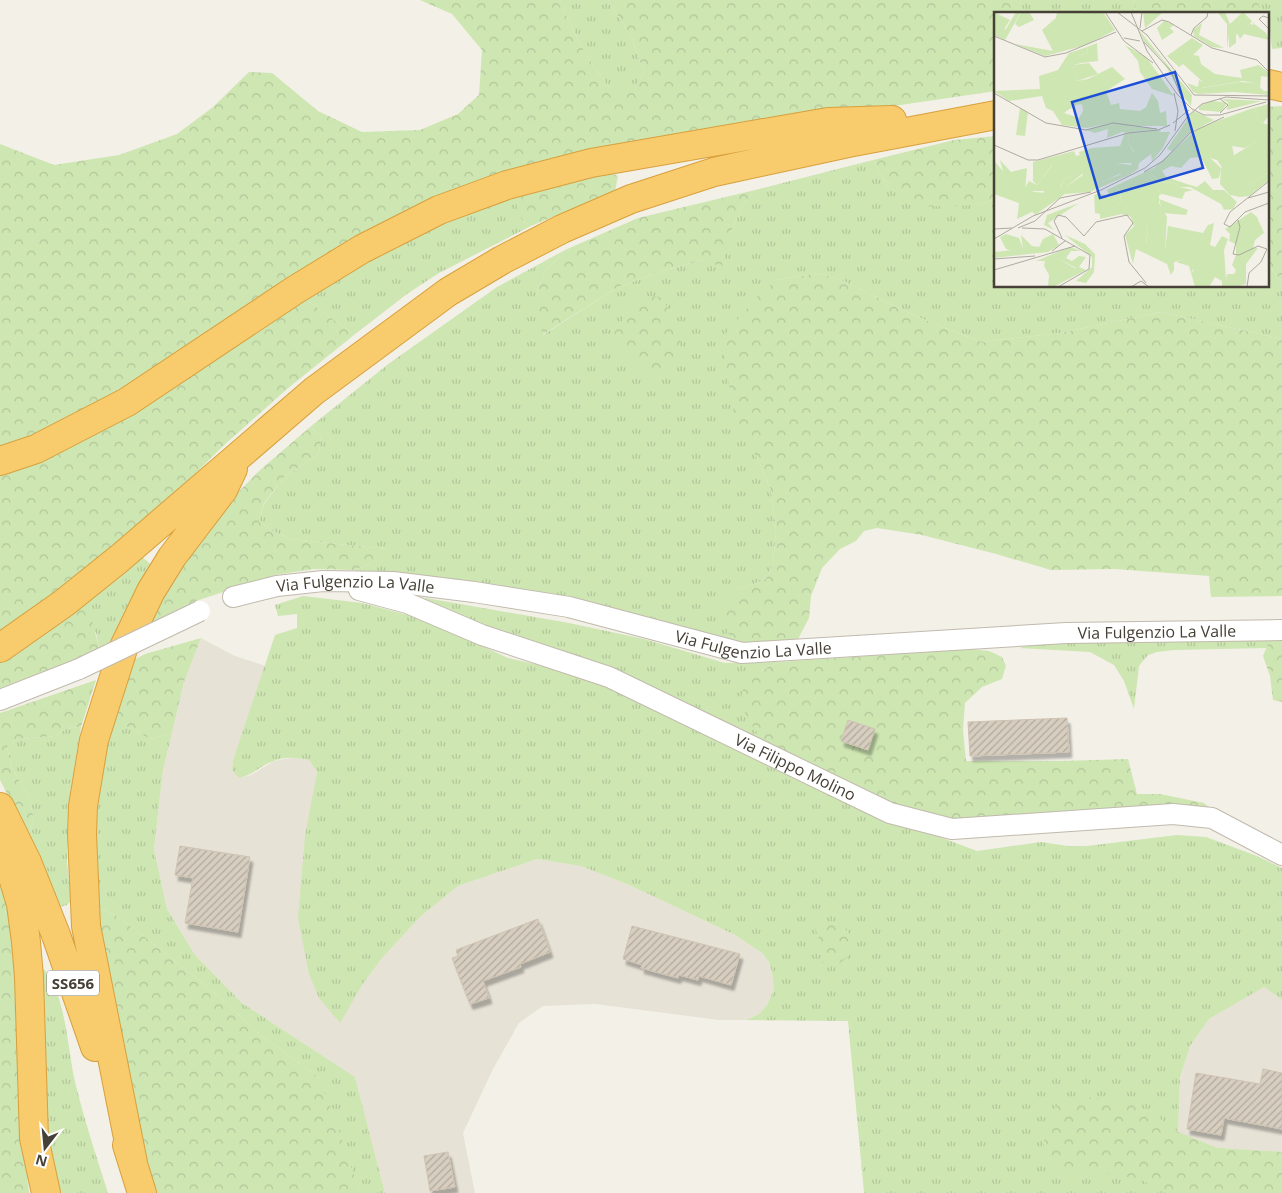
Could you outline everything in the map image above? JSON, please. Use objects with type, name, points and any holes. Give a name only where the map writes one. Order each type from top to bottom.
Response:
[{"type":"highway","points":[[0,648],[64,603],[120,558],[314,392],[448,292],[502,260],[562,229],[631,199],[714,172],[848,142],[994,116]]},
{"type":"highway","points":[[0,461],[36,449],[127,402],[295,290],[362,249],[439,210],[507,185],[591,163],[828,122],[994,116]]},
{"type":"highway","points":[[133,1164],[86,926],[82,834],[83,806],[94,740],[123,649],[151,591],[172,557],[223,490],[241,453]]},
{"type":"highway","name":"SS656","points":[[0,807],[27,862],[56,935],[142,1193]]},
{"type":"highway","points":[[0,835],[21,904],[26,942],[29,977],[34,1138],[46,1193]]},
{"type":"street","name":"Via Fulgenzio La Valle","points":[[232,597],[278,586],[323,581],[393,582],[569,607],[742,653],[1066,633],[1282,630]]},
{"type":"street","name":"Via Filippo Molino","points":[[323,581],[407,603],[482,635],[609,677],[890,813],[952,828],[1173,814],[1212,818],[1282,856]]},
{"type":"street","points":[[0,700],[79,669],[200,611]]},
{"type":"shaded area","points":[[201,638],[235,656],[266,666],[233,760],[232,770],[239,778],[251,775],[274,761],[296,757],[309,760],[317,772],[313,795],[362,985],[383,957],[420,917],[458,886],[537,859],[581,866],[627,884],[735,935],[762,953],[769,962],[774,989],[767,1005],[759,1014],[746,1020],[719,1020],[595,1004],[543,1006],[519,1023],[492,1071],[463,1133],[475,1193],[385,1193],[355,1077],[242,1003],[195,955],[167,909],[154,849],[163,770],[184,682]]},
{"type":"shaded area","points":[[1264,987],[1282,1000],[1282,1152],[1217,1148],[1178,1132],[1180,1079],[1190,1046],[1209,1019]]},
{"type":"green space","points":[[420,0],[556,0],[564,11],[585,53],[609,88],[635,88],[644,73],[632,38],[608,0],[1020,0],[1023,12],[994,12],[994,91],[805,119],[478,185],[103,404],[0,452],[0,144],[54,165],[119,155],[177,134],[213,107],[249,72],[272,73],[318,111],[362,132],[420,130],[458,114],[479,95],[482,50],[452,14]]},
{"type":"green space","points":[[556,0],[608,0],[632,38],[644,73],[635,88],[609,88],[585,53],[564,11]]},
{"type":"green space","points":[[1020,0],[1133,0],[1136,12],[1023,12]]},
{"type":"green space","points":[[1133,0],[1257,0],[1262,12],[1136,12]]},
{"type":"green space","points":[[1257,0],[1282,0],[1282,48],[1272,49],[1270,12],[1262,12]]},
{"type":"green space","points":[[1282,106],[1282,282],[1270,267],[1270,107]]},
{"type":"green space","points":[[994,136],[994,200],[977,205],[918,207],[888,187],[873,160],[954,140]]},
{"type":"green space","points":[[873,160],[888,187],[977,205],[994,200],[994,288],[1270,288],[1270,267],[1282,282],[1282,339],[1161,312],[1060,333],[981,342],[915,316],[843,281],[818,273],[777,280],[756,456],[771,490],[776,530],[773,564],[766,579],[738,590],[735,644],[429,579],[353,570],[368,565],[387,549],[290,539],[259,522],[264,504],[284,477],[319,454],[321,436],[310,427],[387,365],[497,287],[565,250],[545,272],[537,291],[543,335],[618,287],[662,271],[703,260],[730,234],[742,206],[755,190]]},
{"type":"green space","points":[[605,170],[618,176],[615,191],[531,226],[522,220],[518,212],[516,191]]},
{"type":"green space","points":[[755,190],[742,206],[730,234],[722,267],[703,260],[662,271],[618,287],[542,335],[537,291],[545,272],[565,250],[638,218]]},
{"type":"green space","points":[[516,191],[524,222],[531,226],[439,273],[407,294],[354,335],[300,295],[449,218]]},
{"type":"green space","points":[[818,273],[843,281],[915,316],[981,342],[1060,333],[1161,312],[1282,339],[1282,596],[1211,597],[1209,576],[1115,569],[1051,570],[922,535],[877,528],[864,531],[856,541],[840,549],[822,568],[811,596],[809,618],[797,641],[735,644],[722,621],[722,605],[738,590],[766,579],[773,564],[776,530],[771,490],[756,456],[735,420],[721,339],[757,297],[777,280]]},
{"type":"green space","points":[[300,295],[354,335],[287,389],[222,447],[163,506],[27,617],[0,636],[0,471]]},
{"type":"green space","points":[[644,296],[661,297],[680,327],[680,347],[676,369],[648,374],[620,347],[609,341],[635,301]]},
{"type":"green space","points":[[310,427],[321,436],[319,454],[284,477],[264,503],[259,522],[290,539],[388,549],[368,565],[353,570],[314,569],[275,575],[196,601],[141,628],[211,520],[259,471]]},
{"type":"green space","points":[[142,557],[153,566],[118,637],[99,648],[96,633],[80,606]]},
{"type":"green space","points":[[391,594],[426,598],[569,623],[644,639],[725,663],[779,662],[762,670],[764,742]]},
{"type":"green space","points":[[303,596],[362,603],[423,619],[508,658],[565,671],[658,705],[908,825],[977,851],[1041,842],[1068,846],[1087,846],[1177,835],[1206,837],[1257,856],[1282,868],[1282,1000],[1264,987],[1209,1019],[1190,1046],[1180,1078],[1178,1132],[1217,1148],[1282,1152],[1282,1193],[864,1193],[848,1021],[746,1020],[759,1014],[767,1005],[774,989],[769,962],[762,953],[735,935],[627,884],[581,866],[537,859],[458,886],[420,917],[383,957],[362,985],[340,1023],[319,998],[309,974],[298,918],[305,836],[317,772],[309,760],[292,758],[278,759],[239,778],[232,770],[233,760],[275,635],[297,628],[297,614],[278,616],[275,605]]},
{"type":"green space","points":[[80,606],[92,620],[99,648],[0,694],[0,657]]},
{"type":"green space","points":[[201,638],[184,682],[172,733],[150,739],[126,726],[116,715],[120,667],[145,654]]},
{"type":"green space","points":[[1282,638],[1282,702],[1273,700],[1270,676],[1263,656],[1270,639]]},
{"type":"green space","points":[[1270,639],[1267,648],[1174,650],[1148,655],[1139,666],[1134,709],[1124,681],[1114,665],[1090,652],[1019,648],[1043,642]]},
{"type":"green space","points":[[970,649],[989,651],[1002,657],[1006,666],[1002,679],[982,687],[965,703],[963,730],[966,761],[1128,759],[1137,794],[1160,794],[1204,803],[1220,817],[947,822],[891,805],[764,742],[742,705],[744,687],[751,678],[779,662]]},
{"type":"green space","points":[[96,680],[81,727],[67,728],[55,736],[18,739],[7,747],[11,766],[28,796],[34,818],[29,837],[0,780],[0,713]]},
{"type":"green space","points":[[111,701],[126,726],[150,739],[172,733],[163,770],[154,849],[167,909],[195,955],[242,1003],[355,1077],[385,1193],[360,1193],[318,1077],[258,1033],[221,998],[146,938],[115,915],[101,909],[93,910],[87,807]]},
{"type":"green space","points":[[81,727],[68,806],[67,862],[71,901],[67,905],[57,908],[29,837],[34,818],[28,796],[11,766],[7,747],[18,739],[55,736],[67,728]]},
{"type":"green space","points":[[0,881],[18,949],[19,1106],[29,1193],[0,1193]]},
{"type":"green space","points":[[101,909],[115,915],[146,938],[221,998],[258,1033],[318,1077],[333,1113],[360,1193],[146,1193],[93,910]]},
{"type":"green space","points":[[821,921],[834,923],[844,928],[850,935],[852,943],[851,951],[846,958],[837,964],[825,968],[822,962],[822,945],[816,929],[816,926]]},
{"type":"green space","points":[[40,966],[55,987],[60,1003],[75,1082],[108,1193],[52,1193],[42,1114]]},
{"type":"green space","points":[[1085,1097],[1122,1101],[1150,1111],[1178,1132],[1217,1148],[1282,1152],[1282,1193],[1167,1193],[1139,1179],[1105,1173],[1069,1172],[1042,1155],[1047,1124],[1057,1104]]},
{"type":"building","points":[[1067,718],[1069,752],[970,756],[968,722]]},
{"type":"building","points":[[848,720],[875,729],[868,750],[841,741]]},
{"type":"building","points":[[180,846],[250,857],[238,932],[185,923],[193,878],[175,875]]},
{"type":"building","points":[[538,919],[550,952],[520,964],[521,967],[483,981],[489,998],[470,1004],[452,958],[458,956],[456,950]]},
{"type":"building","points":[[632,926],[740,954],[731,985],[699,976],[698,980],[679,975],[678,978],[641,968],[642,965],[623,959]]},
{"type":"building","points":[[1263,1069],[1282,1073],[1282,1129],[1224,1118],[1221,1135],[1187,1129],[1196,1073],[1260,1084]]},
{"type":"building","points":[[448,1152],[455,1187],[430,1191],[424,1156]]}]
